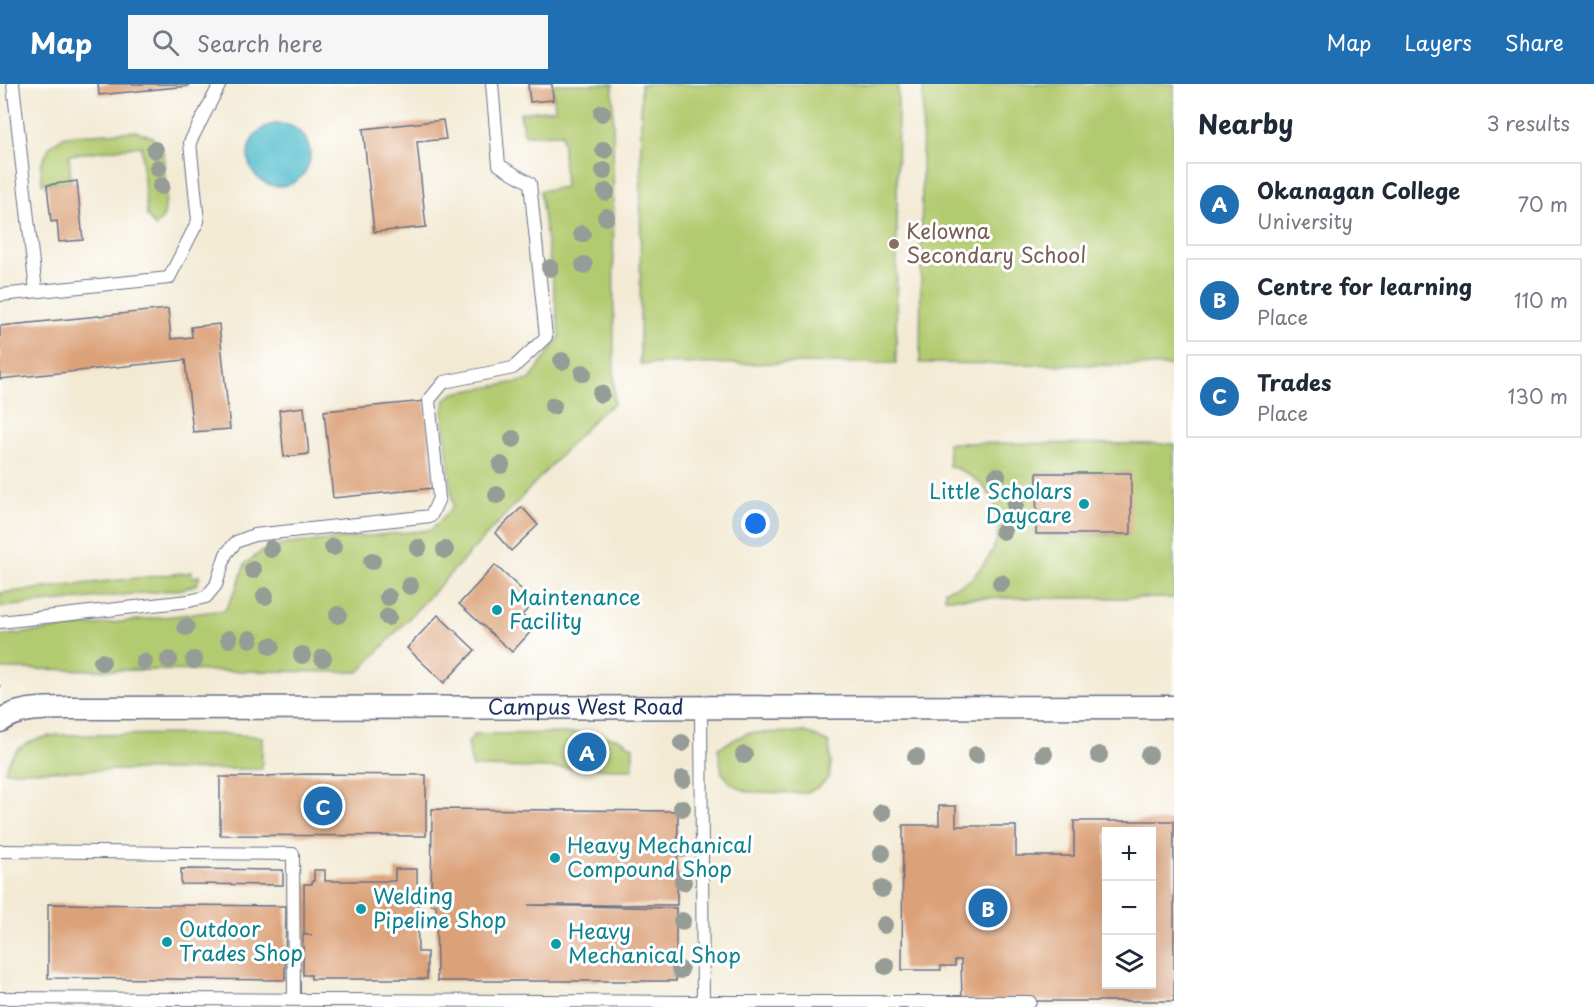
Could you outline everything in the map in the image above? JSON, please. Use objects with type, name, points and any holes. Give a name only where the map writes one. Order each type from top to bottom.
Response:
[{"type":"street","name":"Campus West Road","points":[[0,721],[10,714],[29,710],[68,708],[1174,707]]},
{"type":"lane","points":[[13,84],[36,291]]},
{"type":"lane","points":[[0,295],[169,278],[198,221],[190,142],[220,84]]},
{"type":"lane","points":[[0,622],[189,601],[206,597],[216,585],[226,554],[236,542],[254,535],[431,516],[439,498],[429,400],[444,382],[513,368],[546,337],[530,183],[499,165],[492,84]]},
{"type":"lane","points":[[701,708],[703,1005]]},
{"type":"lane","points":[[0,851],[293,854],[294,999]]},
{"type":"lane","points":[[0,998],[148,1003],[294,999],[703,1005],[1030,1002]]},
{"type":"green space","points":[[553,84],[613,84],[614,404],[599,414],[359,672],[0,669],[0,636],[225,610],[237,587],[245,564],[262,551],[287,544],[431,530],[453,507],[443,411],[445,400],[454,393],[530,380],[560,336],[540,191],[565,187],[562,134],[526,135],[523,131],[520,113],[555,109]]},
{"type":"green space","points":[[641,84],[898,84],[896,363],[640,364]]},
{"type":"green space","points":[[923,84],[1174,84],[1174,366],[920,363]]},
{"type":"green space","points":[[136,131],[152,137],[163,151],[166,198],[164,216],[155,227],[147,216],[141,146],[69,155],[71,182],[42,184],[41,164],[50,146],[65,136]]},
{"type":"green space","points":[[948,443],[1174,444],[1174,598],[945,598],[945,590],[962,584],[974,576],[993,550],[998,535],[995,506],[988,493],[978,481],[965,472],[949,466]],"holes":[[[1037,473],[1130,473],[1130,534],[1072,536],[1036,534]]]},
{"type":"green space","points":[[191,572],[192,577],[200,576],[197,584],[184,589],[0,607],[0,593]]},
{"type":"green space","points":[[806,732],[829,743],[831,764],[829,777],[819,787],[805,793],[747,792],[732,784],[722,773],[718,748],[747,733]]},
{"type":"green space","points":[[593,733],[620,739],[633,747],[633,769],[472,767],[468,743],[475,734]]},
{"type":"green space","points":[[225,734],[262,737],[262,769],[5,771],[8,762],[18,749],[25,744],[48,736]]},
{"type":"water","points":[[273,124],[285,124],[301,133],[308,143],[310,155],[308,167],[301,177],[285,186],[273,186],[262,181],[253,172],[248,161],[248,149],[253,138],[262,129]]},
{"type":"building","points":[[98,84],[188,84],[188,86],[99,95]]},
{"type":"building","points":[[528,84],[552,84],[553,100],[530,102]]},
{"type":"building","points":[[443,120],[446,139],[417,142],[426,227],[374,232],[363,129]]},
{"type":"building","points":[[77,181],[83,240],[59,242],[57,221],[51,222],[47,185]]},
{"type":"building","points":[[168,309],[171,339],[192,337],[191,327],[219,324],[230,429],[193,432],[185,360],[0,379],[0,326]]},
{"type":"building","points":[[425,401],[434,488],[333,498],[324,411]]},
{"type":"building","points":[[304,407],[309,454],[284,457],[279,410]]},
{"type":"building","name":"Little Scholars Daycare","points":[[1037,473],[1131,473],[1131,534],[1036,534]]},
{"type":"building","points":[[522,507],[538,525],[511,551],[495,533]]},
{"type":"building","name":"Maintenance Facility","points":[[495,565],[535,602],[522,615],[535,627],[512,652],[459,604]]},
{"type":"building","name":"Maintenance Facility","points":[[438,615],[475,650],[444,683],[407,648]]},
{"type":"building","points":[[305,774],[426,775],[426,836],[220,835],[220,777]]},
{"type":"building","points":[[939,806],[956,806],[956,826],[1016,826],[1016,856],[1074,856],[1074,821],[1174,821],[1174,1001],[962,1001],[961,960],[955,960],[955,966],[941,966],[941,970],[902,970],[903,825],[939,825]]},
{"type":"building","points":[[432,809],[678,811],[677,905],[528,905],[676,908],[676,981],[437,981],[436,905],[431,905]]},
{"type":"building","points":[[181,869],[283,870],[283,885],[181,884]]},
{"type":"building","name":"Welding Pipeline Shop","points":[[395,869],[417,869],[418,952],[427,952],[427,979],[311,979],[311,975],[303,975],[303,935],[312,935],[304,934],[304,884],[312,884],[314,870],[325,870],[325,881],[395,881]]},
{"type":"building","name":"Outdoor Trades Shop","points":[[48,904],[286,906],[285,980],[48,978]]},
{"type":"place","name":"Kelowna Secondary School","points":[[894,244]]},
{"type":"place","name":"Little Scholars Daycare","points":[[1084,504]]},
{"type":"place","name":"Maintenance Facility","points":[[497,610]]},
{"type":"place","name":"Okanagan College","points":[[587,752]]},
{"type":"place","name":"Trades","points":[[323,806]]},
{"type":"place","name":"Heavy Mechanical Compound Shop","points":[[555,858]]},
{"type":"place","name":"Centre for learning","points":[[988,908]]},
{"type":"place","name":"Welding Pipeline Shop","points":[[361,909]]},
{"type":"place","name":"Outdoor Trades Shop","points":[[167,942]]},
{"type":"place","name":"Heavy Mechanical Shop","points":[[556,944]]}]
